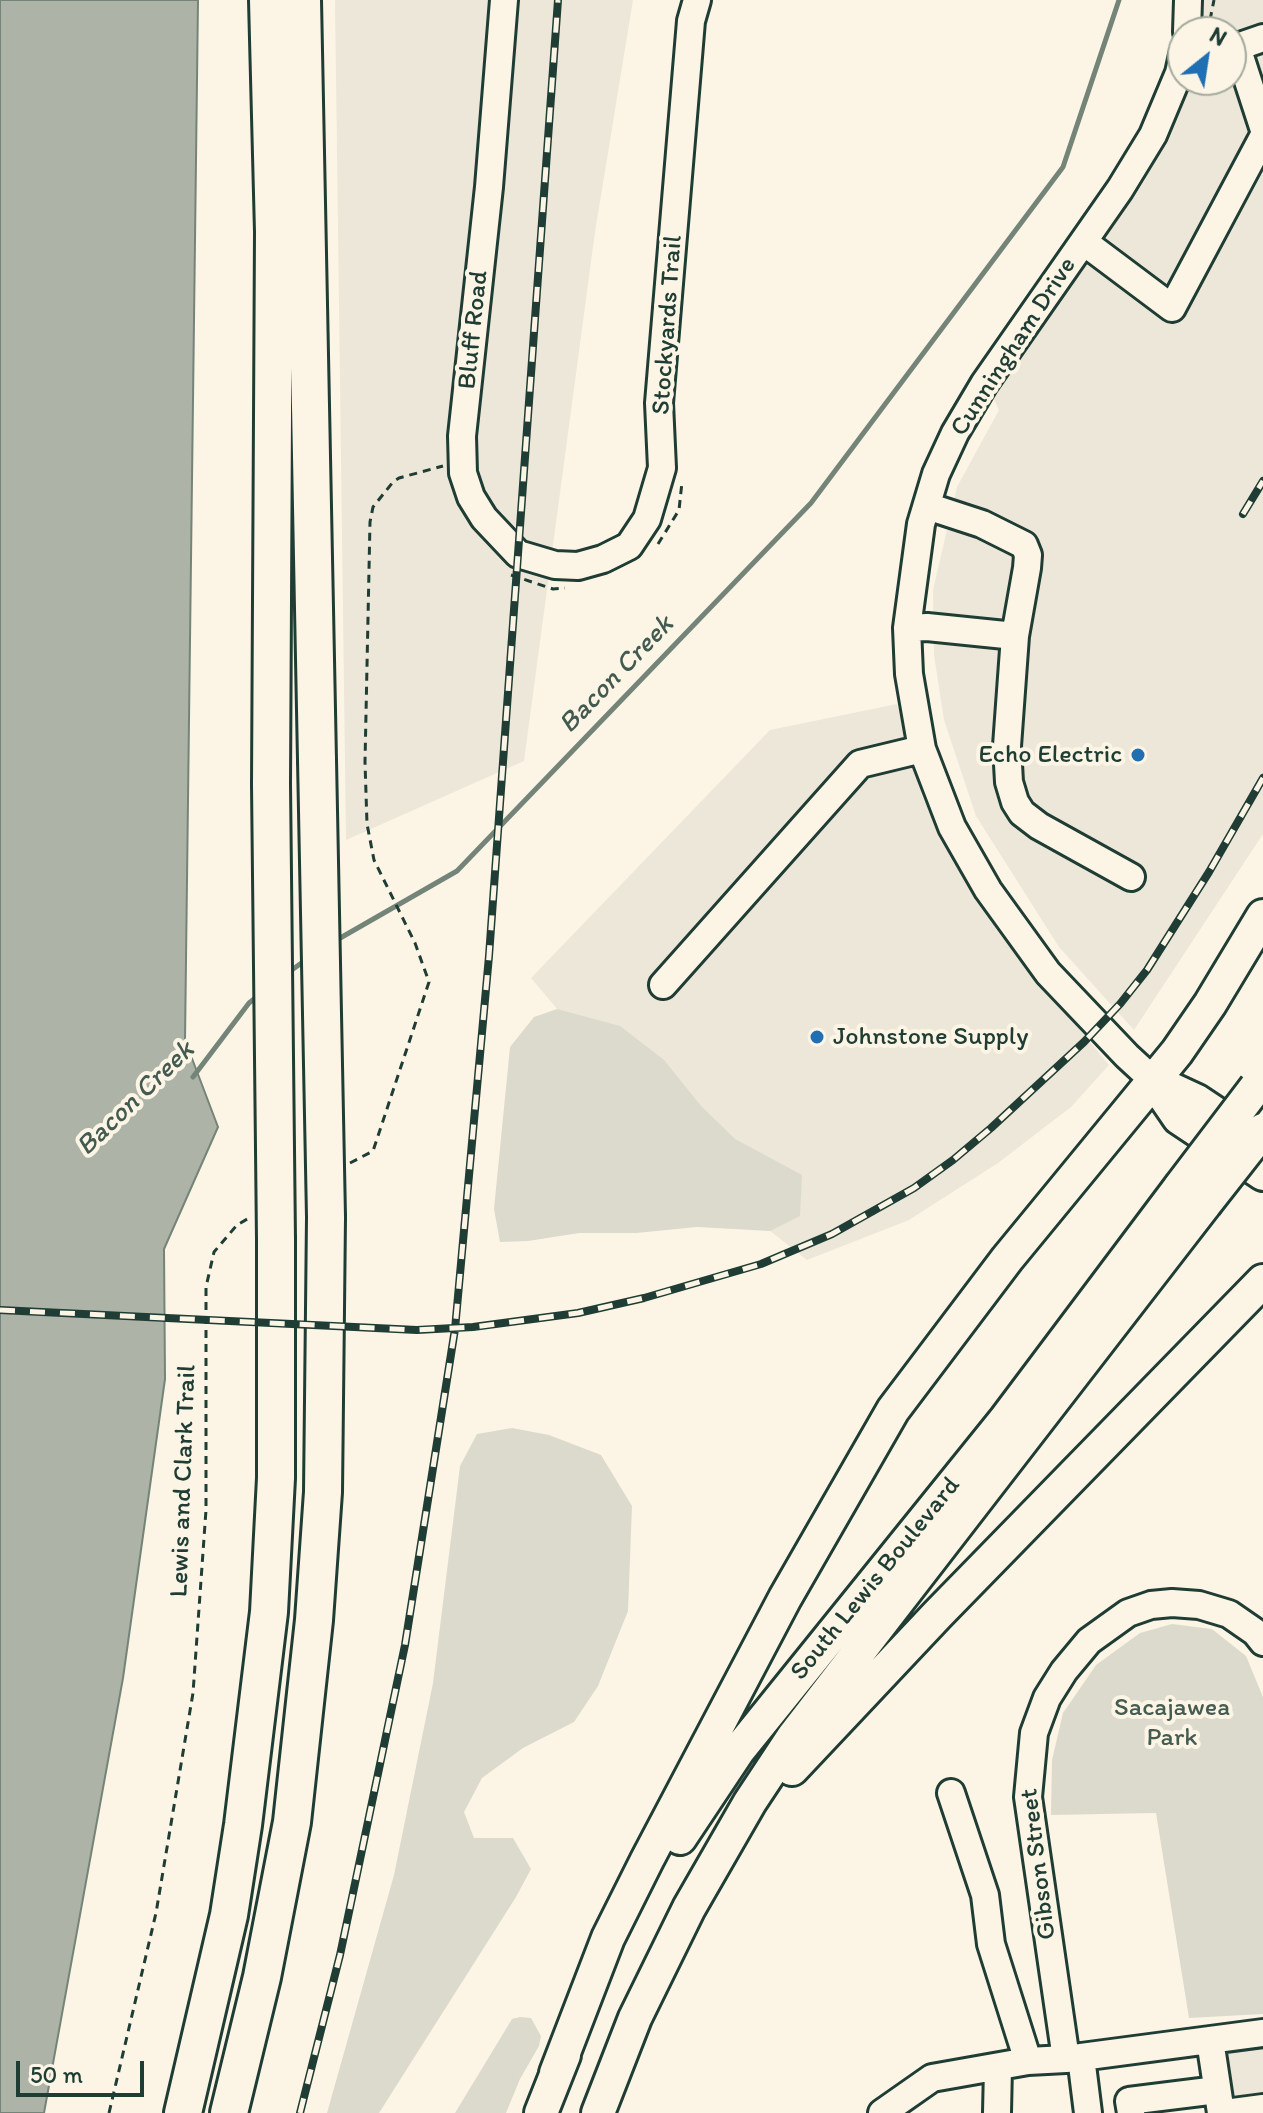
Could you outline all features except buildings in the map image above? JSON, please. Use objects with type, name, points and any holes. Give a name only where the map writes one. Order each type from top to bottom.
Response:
[{"type":"highway","points":[[183,2113],[229,1915],[243,1825],[269,1612],[276,1478],[263,1229],[271,784],[274,232],[268,0]]},
{"type":"highway","points":[[229,2113],[262,1977],[294,1806],[314,1620],[323,1492],[326,1217],[302,0]]},
{"type":"main road","points":[[556,2073],[608,1938],[647,1860],[785,1598],[893,1410],[1007,1259],[1177,1052],[1263,916]]},
{"type":"main road","points":[[1153,1080],[1179,1118],[1263,1174]]},
{"type":"main road","name":"Cunningham Drive","points":[[1153,1080],[1197,1101],[1263,1144]]},
{"type":"main road","name":"South Lewis Boulevard","points":[[598,2113],[635,2018],[717,1856],[793,1737],[1193,1195],[1260,1082]]},
{"type":"main road","name":"South Lewis Boulevard","points":[[541,2113],[591,1996],[640,1904],[738,1751],[1005,1420],[1193,1195],[1263,1130]]},
{"type":"main road","points":[[717,1856],[830,1727],[1263,1281]]},
{"type":"street","name":"Bluff Road","points":[[504,0],[489,187],[462,436],[463,473],[471,497],[484,518],[518,554],[555,565],[578,566],[603,559],[629,546],[647,519],[662,468],[659,403],[691,21],[697,0]]},
{"type":"street","points":[[1247,82],[1263,127]]},
{"type":"street","name":"Cunningham Drive","points":[[1153,1080],[1048,973],[1003,912],[952,827],[922,749],[909,674],[907,628],[918,540],[927,506],[936,474],[962,421],[1153,135],[1169,96]]},
{"type":"street","points":[[1084,242],[1172,308],[1263,137]]},
{"type":"street","points":[[927,506],[982,524],[1024,545],[1028,555],[1027,568],[1015,636],[1007,746],[1009,782],[1015,802],[1022,813],[1039,826],[1131,877]]},
{"type":"street","points":[[907,628],[927,627],[1015,636]]},
{"type":"street","points":[[663,985],[860,764],[922,749]]},
{"type":"street","name":"Gibson Street","points":[[1088,2113],[1073,2058],[1028,1797],[1034,1733],[1047,1698],[1089,1641],[1128,1613],[1151,1605],[1199,1605],[1229,1614],[1255,1632],[1263,1642]]},
{"type":"street","points":[[951,1793],[985,1895],[991,1944],[1028,2061]]},
{"type":"street","points":[[882,2113],[932,2078],[1028,2061],[1263,2033]]},
{"type":"street","points":[[1210,2040],[1221,2105]]},
{"type":"street","points":[[997,2113],[998,2067]]},
{"type":"street","points":[[1131,2113],[1129,2101],[1263,2108]]},
{"type":"path","points":[[346,1166],[373,1151],[429,982],[415,943],[374,860],[367,824],[365,762],[370,522],[373,507],[393,482],[444,466]]},
{"type":"path","points":[[655,548],[679,510],[683,476]]},
{"type":"path","points":[[506,571],[516,578],[553,589],[565,588]]},
{"type":"path","name":"Lewis and Clark Trail","points":[[109,2113],[156,1913],[193,1693],[206,1510],[206,1287],[214,1252],[237,1225],[263,1229]]},
{"type":"shaded area","points":[[335,0],[633,0],[595,232],[524,761],[346,840]]},
{"type":"shaded area","points":[[1202,0],[1263,0],[1263,834],[1134,1030],[1059,947],[976,816],[944,720],[934,655],[933,590],[957,487],[999,410],[989,389],[1174,96],[1247,96],[1247,16],[1198,16]]},
{"type":"shaded area","points":[[897,704],[922,796],[947,847],[998,932],[1109,1065],[1071,1107],[998,1163],[909,1220],[807,1260],[694,1171],[531,978],[770,730]]},
{"type":"shaded area","points":[[1263,2049],[1263,2113],[1213,2113],[1206,2053]]},
{"type":"green space","points":[[557,1009],[620,1026],[664,1060],[701,1106],[735,1139],[802,1175],[800,1216],[770,1231],[697,1227],[636,1233],[579,1233],[500,1242],[494,1209],[510,1047],[534,1017]]},
{"type":"green space","points":[[512,1428],[549,1435],[601,1455],[632,1506],[628,1611],[598,1686],[574,1722],[523,1748],[482,1778],[464,1812],[474,1838],[513,1838],[531,1869],[516,1897],[379,2113],[327,2113],[394,1875],[433,1683],[460,1466],[477,1434]]},
{"type":"green space","name":"Sacajawea Park","points":[[1172,1624],[1212,1629],[1246,1656],[1263,1697],[1263,2014],[1189,2018],[1156,1813],[1051,1815],[1052,1760],[1063,1713],[1096,1665],[1140,1633]]},
{"type":"green space","points":[[531,2018],[541,2036],[506,2113],[455,2113],[512,2019]]},
{"type":"water","points":[[0,0],[198,0],[185,1040],[218,1127],[164,1249],[165,1379],[123,1678],[44,2113],[0,2113]]},
{"type":"waterway","name":"Bacon Creek","points":[[335,941],[457,871],[811,503],[1063,167],[1119,0]]},
{"type":"waterway","name":"Bacon Creek","points":[[289,972],[307,959]]},
{"type":"waterway","name":"Bacon Creek","points":[[193,1077],[249,1003],[259,995]]},
{"type":"railway","points":[[300,2113],[340,1955],[405,1645],[455,1329],[489,956],[558,0]]},
{"type":"railway","points":[[1243,514],[1263,481]]},
{"type":"railway","points":[[0,1310],[417,1330],[473,1327],[578,1313],[644,1298],[761,1264],[832,1234],[914,1188],[991,1128],[1084,1042],[1147,970],[1263,778]]},
{"type":"place","name":"Echo Electric","points":[[1138,755]]},
{"type":"place","name":"Johnstone Supply","points":[[817,1037]]}]
